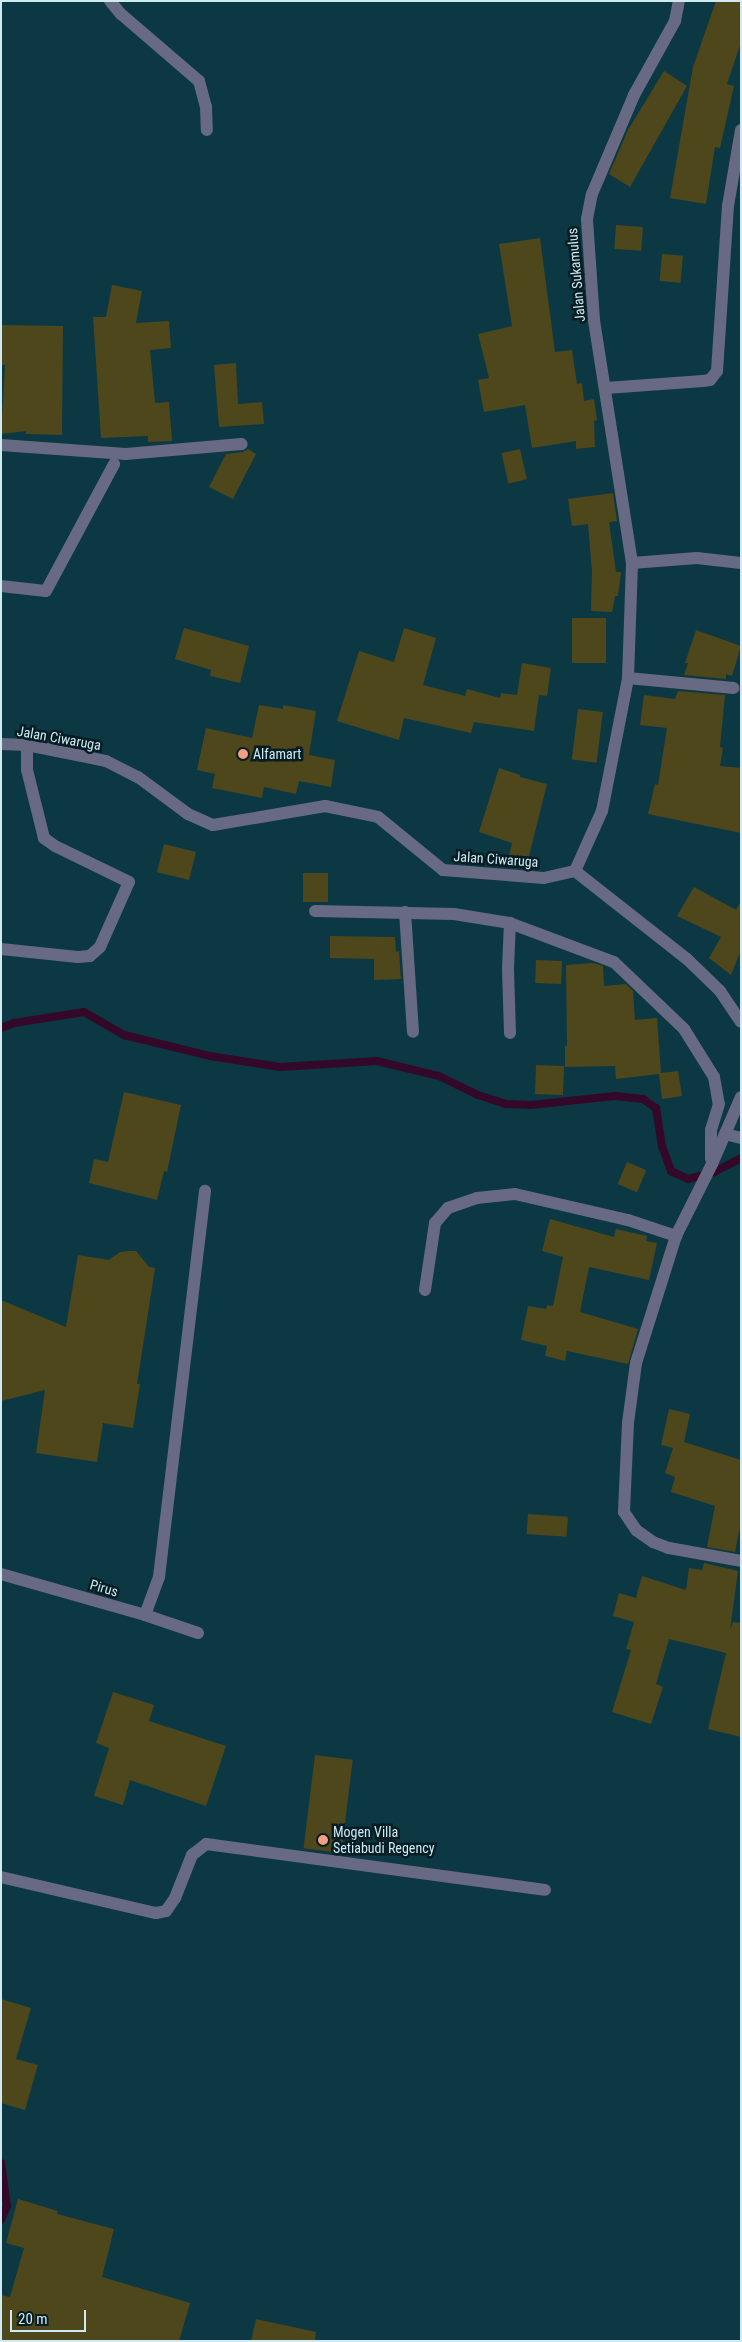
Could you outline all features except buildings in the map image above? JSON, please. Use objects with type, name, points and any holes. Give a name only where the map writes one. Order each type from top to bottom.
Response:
[{"type":"street","points":[[110,1],[120,14],[199,81],[206,107],[207,130]]},
{"type":"street","name":"Jalan Sukamulus","points":[[632,564],[594,320],[587,218],[592,194],[634,95],[675,21],[679,1]]},
{"type":"street","points":[[606,388],[704,381],[710,380],[716,371],[728,206],[741,130]]},
{"type":"street","points":[[1,445],[126,454],[242,444]]},
{"type":"street","points":[[1,586],[46,590],[114,464]]},
{"type":"street","points":[[741,563],[696,558],[632,564],[628,678],[602,811],[575,871],[687,958],[720,991],[741,1022]]},
{"type":"street","points":[[628,678],[734,688]]},
{"type":"street","name":"Jalan Ciwaruga","points":[[1,744],[27,745],[106,761],[138,777],[188,814],[214,825],[325,806],[378,817],[444,870],[544,878],[575,871]]},
{"type":"street","points":[[1,949],[78,957],[90,956],[100,947],[129,882],[55,846],[44,838],[27,770],[27,745]]},
{"type":"street","points":[[315,911],[454,914],[510,923],[614,962],[684,1029],[714,1077],[719,1104],[711,1130],[712,1164]]},
{"type":"street","points":[[405,912],[413,1032]]},
{"type":"street","points":[[510,923],[508,968],[510,1034]]},
{"type":"street","points":[[741,1097],[712,1164],[676,1236],[636,1363],[628,1423],[624,1512],[636,1530],[653,1542],[669,1548],[741,1561]]},
{"type":"street","points":[[725,1134],[741,1138]]},
{"type":"street","points":[[145,1615],[159,1577],[205,1191]]},
{"type":"street","points":[[425,1290],[435,1222],[448,1208],[477,1198],[515,1194],[628,1220],[676,1236]]},
{"type":"street","name":"Pirus","points":[[1,1574],[198,1632]]},
{"type":"street","points":[[1,1877],[156,1913],[166,1911],[175,1898],[192,1855],[206,1844],[545,1890]]},
{"type":"waterway","points":[[1,1028],[14,1023],[84,1012],[124,1035],[210,1056],[280,1067],[377,1061],[439,1076],[478,1095],[505,1104],[531,1105],[615,1096],[643,1099],[656,1108],[662,1146],[671,1171],[688,1179],[714,1172],[741,1158]]},
{"type":"waterway","points":[[1,2163],[7,2206],[1,2220]]},
{"type":"place","name":"Alfamart","points":[[243,754]]},
{"type":"place","name":"Mogen Villa Setiabudi Regency","points":[[323,1840]]}]
